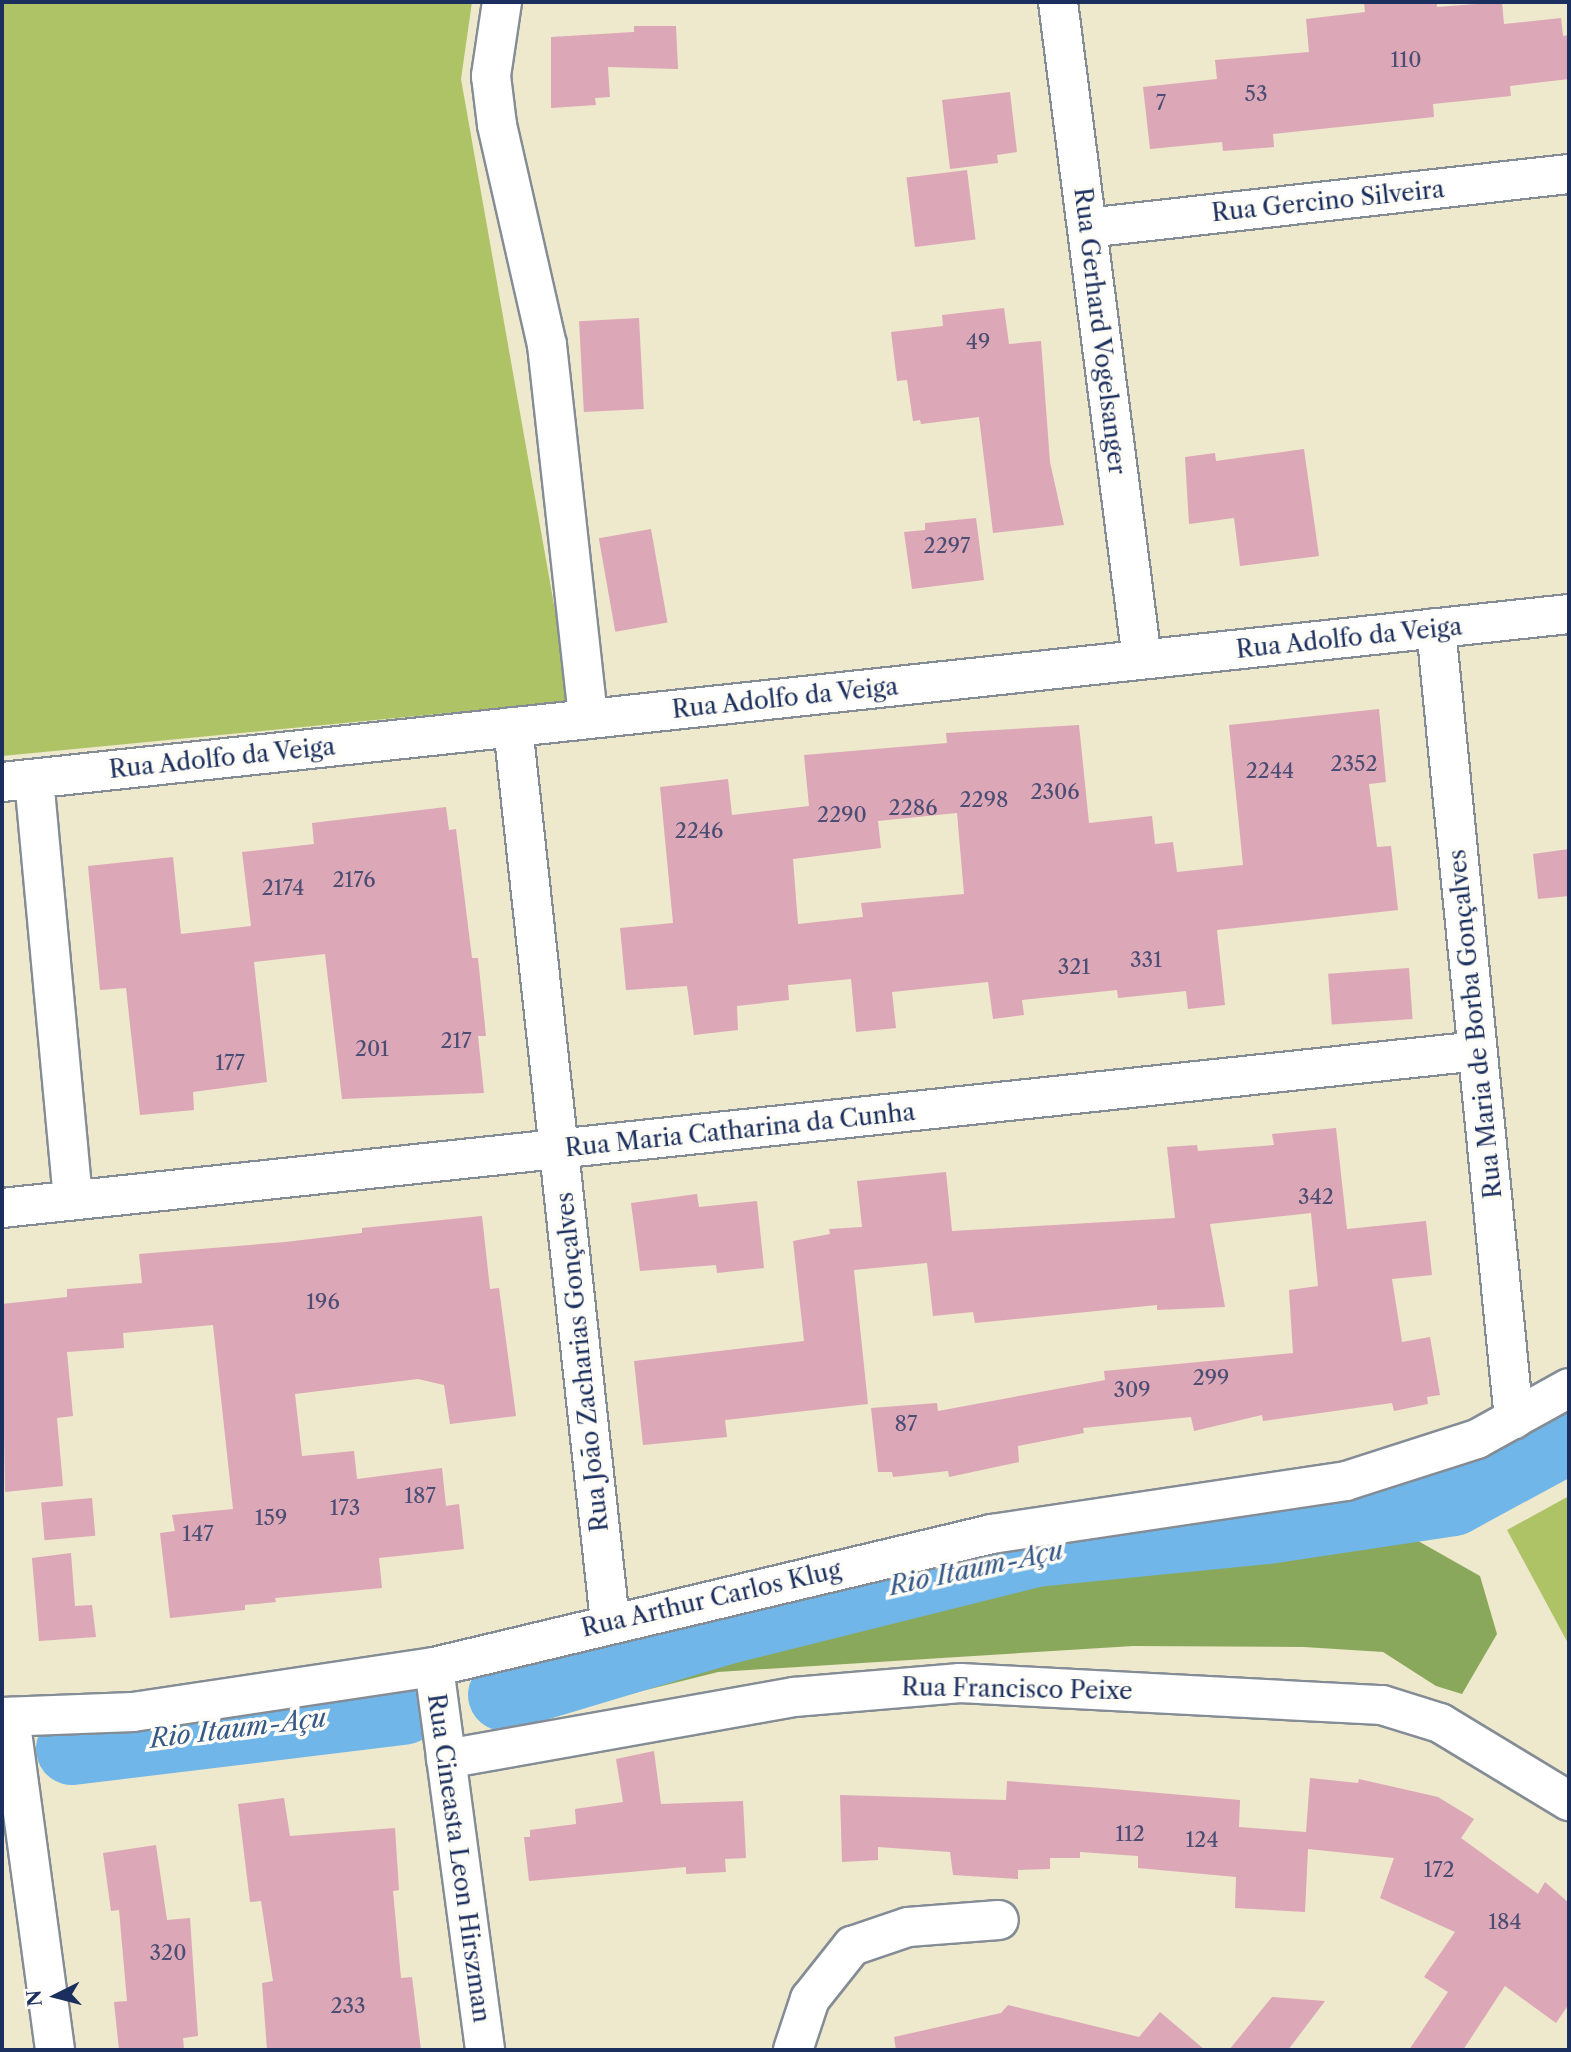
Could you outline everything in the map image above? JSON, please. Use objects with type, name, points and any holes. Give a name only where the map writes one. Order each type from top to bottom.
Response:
[{"type":"street","points":[[502,2],[491,76],[494,101],[547,345],[588,719]]},
{"type":"street","name":"Rua Gerhard Vogelsanger","points":[[1058,2],[1143,660]]},
{"type":"street","name":"Rua Gercino Silveira","points":[[1087,228],[1569,174]]},
{"type":"street","name":"Rua Adolfo da Veiga","points":[[18,780],[1569,614]]},
{"type":"street","name":"Rua Maria de Borba Gonçalves","points":[[1436,628],[1514,1419]]},
{"type":"street","name":"Rua João Zacharias Gonçalves","points":[[513,727],[610,1622]]},
{"type":"street","points":[[18,780],[73,1200]]},
{"type":"street","name":"Rua Maria Catharina da Cunha","points":[[2,1208],[1478,1051]]},
{"type":"street","name":"Rua Arthur Carlos Klug","points":[[6,1717],[133,1712],[434,1667],[610,1622],[992,1534],[1346,1481],[1441,1453],[1514,1419],[1569,1388]]},
{"type":"street","name":"Rua Cineasta Leon Hirszman","points":[[434,1667],[485,2050]]},
{"type":"street","name":"Rua Francisco Peixe","points":[[446,1759],[781,1699],[890,1686],[960,1684],[1382,1705],[1440,1723],[1569,1801]]},
{"type":"street","points":[[6,1717],[55,2050]]},
{"type":"street","points":[[793,2050],[810,1998],[852,1946],[908,1927],[999,1920]]},
{"type":"green space","points":[[2,2],[472,2],[461,79],[571,701],[2,756]]},
{"type":"green space","points":[[1569,1496],[1569,1645],[1507,1530]]},
{"type":"green space","points":[[1404,1533],[1480,1576],[1497,1634],[1462,1694],[1436,1686],[1383,1652],[1304,1647],[1133,1646],[718,1672],[622,1696],[614,1659],[1046,1548]]},
{"type":"building","points":[[1364,2],[1437,2],[1437,7],[1502,2],[1504,24],[1561,18],[1563,36],[1569,35],[1569,79],[1510,86],[1511,96],[1433,104],[1434,117],[1273,134],[1274,147],[1223,151],[1222,142],[1150,149],[1143,87],[1217,79],[1215,60],[1309,52],[1306,19],[1365,12]]},
{"type":"building","points":[[634,26],[676,26],[678,69],[608,67],[610,97],[595,98],[596,105],[551,108],[551,37],[634,32]]},
{"type":"building","points":[[1010,92],[1017,152],[997,155],[998,163],[950,169],[942,100]]},
{"type":"building","points":[[967,170],[976,239],[915,247],[906,177]]},
{"type":"building","points":[[1004,308],[1009,344],[1041,341],[1050,462],[1064,525],[993,533],[979,417],[921,424],[920,420],[913,421],[907,380],[897,381],[891,332],[943,326],[942,315]]},
{"type":"building","points":[[639,318],[644,409],[584,412],[579,321]]},
{"type":"building","points":[[1304,449],[1319,556],[1240,566],[1234,518],[1189,524],[1185,457],[1215,453],[1216,461]]},
{"type":"building","points":[[976,518],[984,580],[912,589],[904,532],[925,530],[925,523]]},
{"type":"building","points":[[651,529],[667,623],[615,632],[599,538]]},
{"type":"building","points":[[1379,709],[1386,782],[1369,784],[1377,847],[1391,846],[1398,910],[1217,930],[1225,1005],[1188,1009],[1186,991],[1118,998],[1117,990],[1022,1000],[1024,1015],[993,1019],[988,982],[892,992],[896,1028],[856,1032],[851,979],[788,985],[789,1000],[737,1006],[738,1030],[694,1035],[687,986],[626,990],[620,928],[673,923],[660,787],[728,779],[732,815],[809,806],[804,755],[947,743],[946,733],[1079,725],[1089,823],[1152,816],[1155,844],[1173,842],[1177,872],[1243,865],[1229,725]],"holes":[[[957,813],[964,894],[861,903],[863,917],[798,924],[793,859],[881,848],[878,821]]]},
{"type":"building","points":[[446,807],[449,830],[456,829],[472,958],[478,958],[486,1036],[478,1036],[484,1093],[342,1099],[325,954],[254,962],[267,1082],[193,1092],[194,1110],[140,1115],[126,988],[100,990],[88,866],[173,857],[181,934],[251,926],[242,852],[314,844],[312,823]]},
{"type":"building","points":[[1569,849],[1569,896],[1538,899],[1533,854]]},
{"type":"building","points":[[1409,968],[1413,1019],[1332,1025],[1328,974]]},
{"type":"building","points":[[1336,1128],[1347,1229],[1426,1221],[1432,1275],[1392,1279],[1402,1342],[1430,1337],[1440,1395],[1427,1397],[1428,1404],[1394,1411],[1392,1403],[1263,1421],[1262,1415],[1194,1431],[1191,1417],[1083,1428],[1084,1433],[1018,1446],[1019,1462],[949,1477],[948,1471],[893,1477],[892,1472],[878,1472],[871,1408],[937,1403],[938,1411],[1105,1380],[1104,1371],[1293,1353],[1289,1290],[1318,1286],[1311,1213],[1210,1224],[1225,1307],[1157,1310],[1157,1305],[975,1323],[973,1312],[933,1316],[927,1263],[854,1270],[868,1404],[725,1420],[727,1437],[643,1445],[634,1361],[804,1341],[793,1241],[830,1234],[829,1229],[862,1227],[857,1181],[946,1172],[952,1231],[1175,1218],[1167,1147],[1197,1145],[1198,1151],[1274,1145],[1272,1134]]},
{"type":"building","points":[[697,1194],[699,1207],[757,1201],[764,1268],[717,1273],[716,1265],[640,1271],[631,1203]]},
{"type":"building","points":[[482,1216],[490,1289],[499,1288],[516,1416],[450,1424],[444,1385],[418,1379],[295,1394],[302,1456],[354,1451],[357,1479],[442,1468],[446,1506],[459,1504],[464,1549],[379,1558],[382,1588],[275,1598],[276,1602],[245,1605],[245,1610],[170,1618],[160,1533],[175,1531],[172,1515],[233,1509],[213,1325],[123,1333],[124,1348],[67,1352],[73,1416],[57,1418],[63,1486],[5,1492],[2,1304],[67,1297],[67,1289],[142,1283],[139,1254],[285,1242],[362,1233],[362,1228]]},
{"type":"building","points":[[92,1498],[95,1536],[45,1540],[41,1502]]},
{"type":"building","points":[[71,1553],[75,1606],[92,1605],[96,1637],[39,1641],[32,1558]]},
{"type":"building","points":[[654,1751],[661,1804],[743,1801],[746,1858],[725,1859],[726,1872],[686,1874],[686,1867],[529,1881],[524,1837],[530,1837],[530,1830],[576,1824],[575,1809],[623,1802],[616,1759]]},
{"type":"building","points":[[1310,1778],[1358,1783],[1359,1779],[1438,1797],[1474,1819],[1461,1838],[1538,1894],[1545,1882],[1569,1903],[1569,2004],[1556,2023],[1505,1986],[1463,2050],[1409,2050],[1448,1992],[1424,1977],[1455,1932],[1380,1898],[1394,1858],[1308,1849],[1305,1912],[1235,1908],[1236,1877],[1138,1868],[1138,1856],[1080,1852],[1080,1858],[1050,1858],[1050,1869],[1018,1870],[1018,1879],[953,1875],[950,1852],[878,1847],[878,1860],[842,1862],[840,1795],[1006,1800],[1007,1781],[1102,1788],[1240,1800],[1239,1827],[1306,1832]]},
{"type":"building","points":[[284,1798],[290,1836],[395,1828],[399,1890],[393,1891],[401,1978],[412,1977],[421,2050],[267,2050],[262,1983],[273,1981],[261,1901],[250,1902],[238,1804]]},
{"type":"building","points":[[156,1845],[167,1920],[190,1918],[198,2036],[183,2038],[184,2050],[119,2050],[114,2002],[127,2001],[119,1910],[111,1911],[103,1853]]},
{"type":"building","points":[[1272,1997],[1325,2001],[1288,2050],[1229,2050]]},
{"type":"building","points":[[1008,2005],[1139,2037],[1160,2012],[1205,2050],[896,2050],[894,2037],[1001,2013]]},
{"type":"waterway","name":"Rio Itaum-Açu","points":[[504,1695],[727,1628],[1036,1551],[1268,1528],[1453,1500],[1569,1437]]},
{"type":"waterway","name":"Rio Itaum-Açu","points":[[72,1749],[404,1709]]}]
